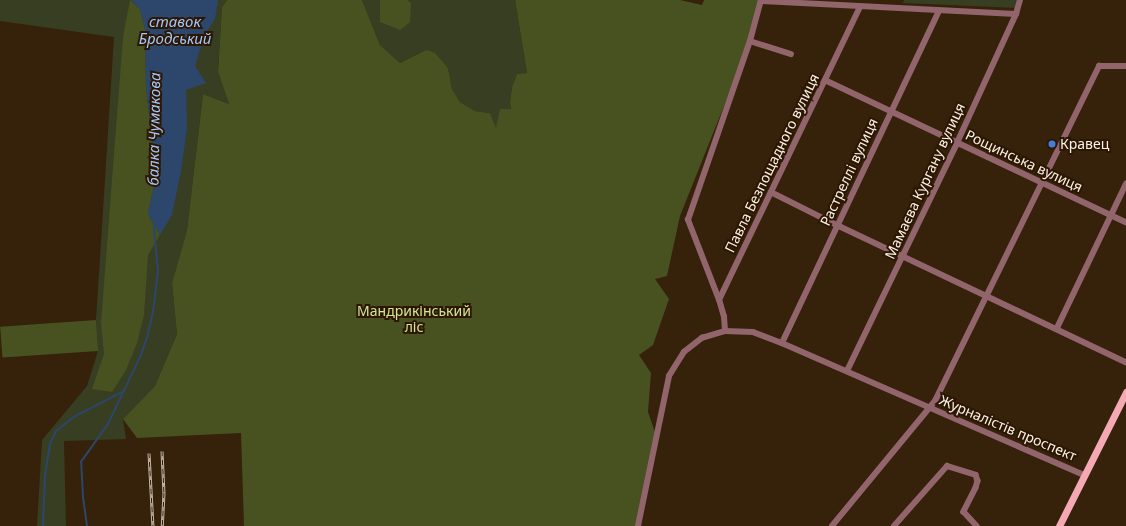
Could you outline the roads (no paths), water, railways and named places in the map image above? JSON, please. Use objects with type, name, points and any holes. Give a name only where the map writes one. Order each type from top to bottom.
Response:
[{"type":"main road","name":"Журналістів проспект","points":[[1059,526],[1126,392]]},
{"type":"street","name":"Мамаєва Кургану вулиця","points":[[847,371],[957,143],[1016,14],[1020,0]]},
{"type":"street","points":[[724,332],[724,317],[719,300],[688,220],[750,40],[761,1],[1016,14]]},
{"type":"street","name":"Павла Безпощадного вулиця","points":[[719,300],[860,7]]},
{"type":"street","name":"Растреллі вулиця","points":[[782,343],[939,11]]},
{"type":"street","points":[[750,40],[791,54]]},
{"type":"street","points":[[638,526],[668,376],[684,352],[702,338],[724,332],[753,332],[782,343],[930,408],[935,401],[988,295],[1041,182],[1099,66],[1126,66]]},
{"type":"street","name":"Рощинська вулиця","points":[[825,80],[890,112],[1112,214],[1126,222]]},
{"type":"street","points":[[1057,328],[1126,184]]},
{"type":"street","points":[[771,192],[837,225],[988,295],[1126,362]]},
{"type":"street","name":"Журналістів проспект","points":[[832,526],[930,408],[1084,475]]},
{"type":"street","points":[[894,526],[947,466],[976,475],[978,481],[976,488],[964,512],[977,526]]},
{"type":"water","name":"ставок Бродський","points":[[131,0],[218,0],[215,19],[204,36],[195,66],[206,83],[186,90],[187,128],[181,171],[172,215],[160,235],[148,214],[156,176],[146,87],[145,29],[140,9]]},
{"type":"waterway","name":"балка Чумакова","points":[[87,526],[83,497],[81,462],[108,424],[141,355],[147,338],[153,312],[158,271],[154,230],[155,225]]},
{"type":"waterway","points":[[43,526],[45,476],[50,444],[56,431],[74,417],[122,392]]},
{"type":"railway","points":[[162,451],[164,493],[162,526]]},
{"type":"railway","points":[[149,453],[153,526]]},
{"type":"place","name":"Кравец","points":[[1052,144]]},
{"type":"park label","name":"Мандрикінський ліс","points":[[414,320]]}]
